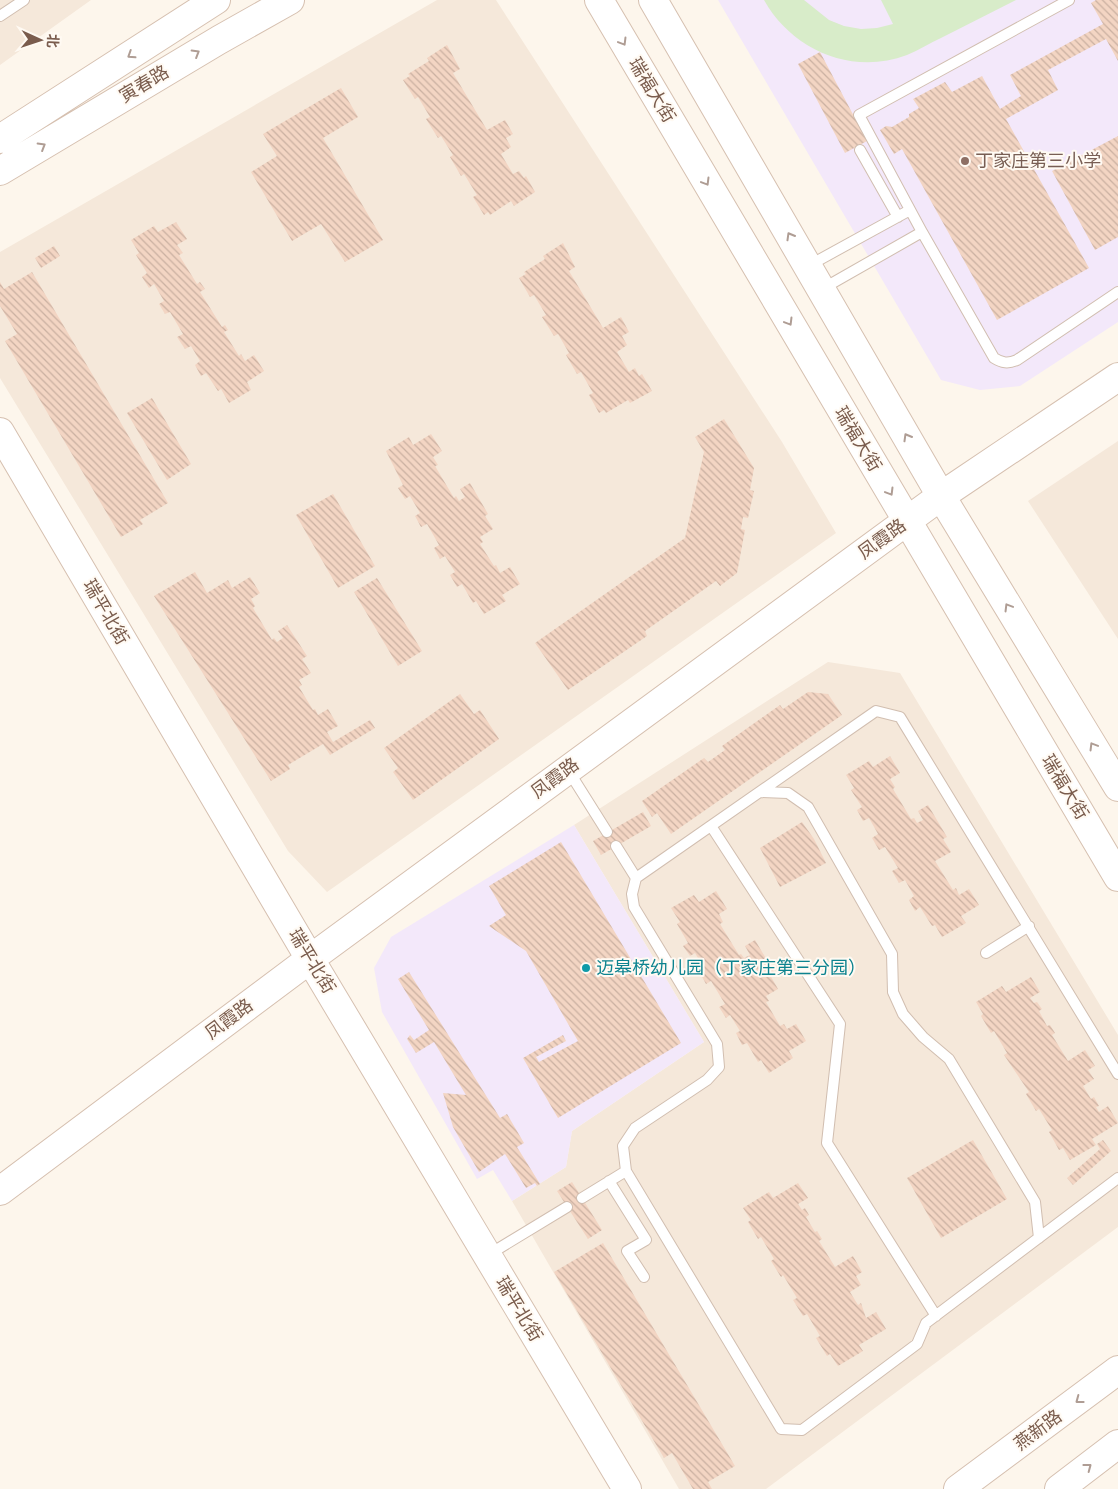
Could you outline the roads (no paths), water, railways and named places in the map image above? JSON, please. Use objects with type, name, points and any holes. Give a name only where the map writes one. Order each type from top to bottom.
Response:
[{"type":"street","name":"寅春路","points":[[0,139],[216,0]]},
{"type":"street","name":"寅春路","points":[[0,171],[219,40],[290,0]]},
{"type":"street","name":"瑞福大街","points":[[598,0],[1118,877]]},
{"type":"street","points":[[653,0],[941,496],[1118,787]]},
{"type":"street","name":"凤霞路","points":[[0,1191],[310,959],[941,496],[1118,377]]},
{"type":"street","name":"瑞平北街","points":[[0,432],[310,959],[627,1489]]},
{"type":"street","name":"燕新路","points":[[958,1489],[1118,1370]]},
{"type":"street","points":[[1059,1489],[1118,1444]]},
{"type":"lane","points":[[0,16],[24,0]]},
{"type":"lane","points":[[1069,0],[858,115],[994,358],[1001,362],[1017,360],[1118,292]]},
{"type":"lane","points":[[860,150],[898,217]]},
{"type":"lane","points":[[808,266],[910,210]]},
{"type":"lane","points":[[822,290],[922,232]]},
{"type":"lane","points":[[1118,1074],[900,717],[876,711],[636,878],[632,894],[634,907],[717,1044],[719,1067],[707,1080],[635,1128],[623,1146],[626,1171],[781,1429],[802,1430],[917,1344],[926,1323],[1118,1178]]},
{"type":"lane","points":[[568,769],[608,832]]},
{"type":"lane","points":[[760,792],[788,793],[808,807],[892,954],[893,992],[903,1014],[923,1037],[949,1059],[1034,1202],[1039,1238]]},
{"type":"lane","points":[[711,826],[840,1024],[828,1143],[936,1316]]},
{"type":"lane","points":[[616,846],[636,878]]},
{"type":"lane","points":[[986,953],[1029,926]]},
{"type":"lane","points":[[582,1198],[626,1171]]},
{"type":"lane","points":[[609,1181],[646,1240],[627,1251],[644,1277]]},
{"type":"lane","points":[[487,1256],[567,1207]]},
{"type":"place","name":"丁家庄第三小学","points":[[965,161]]},
{"type":"place","name":"迈皋桥幼儿园（丁家庄第三分园）","points":[[586,968]]}]
